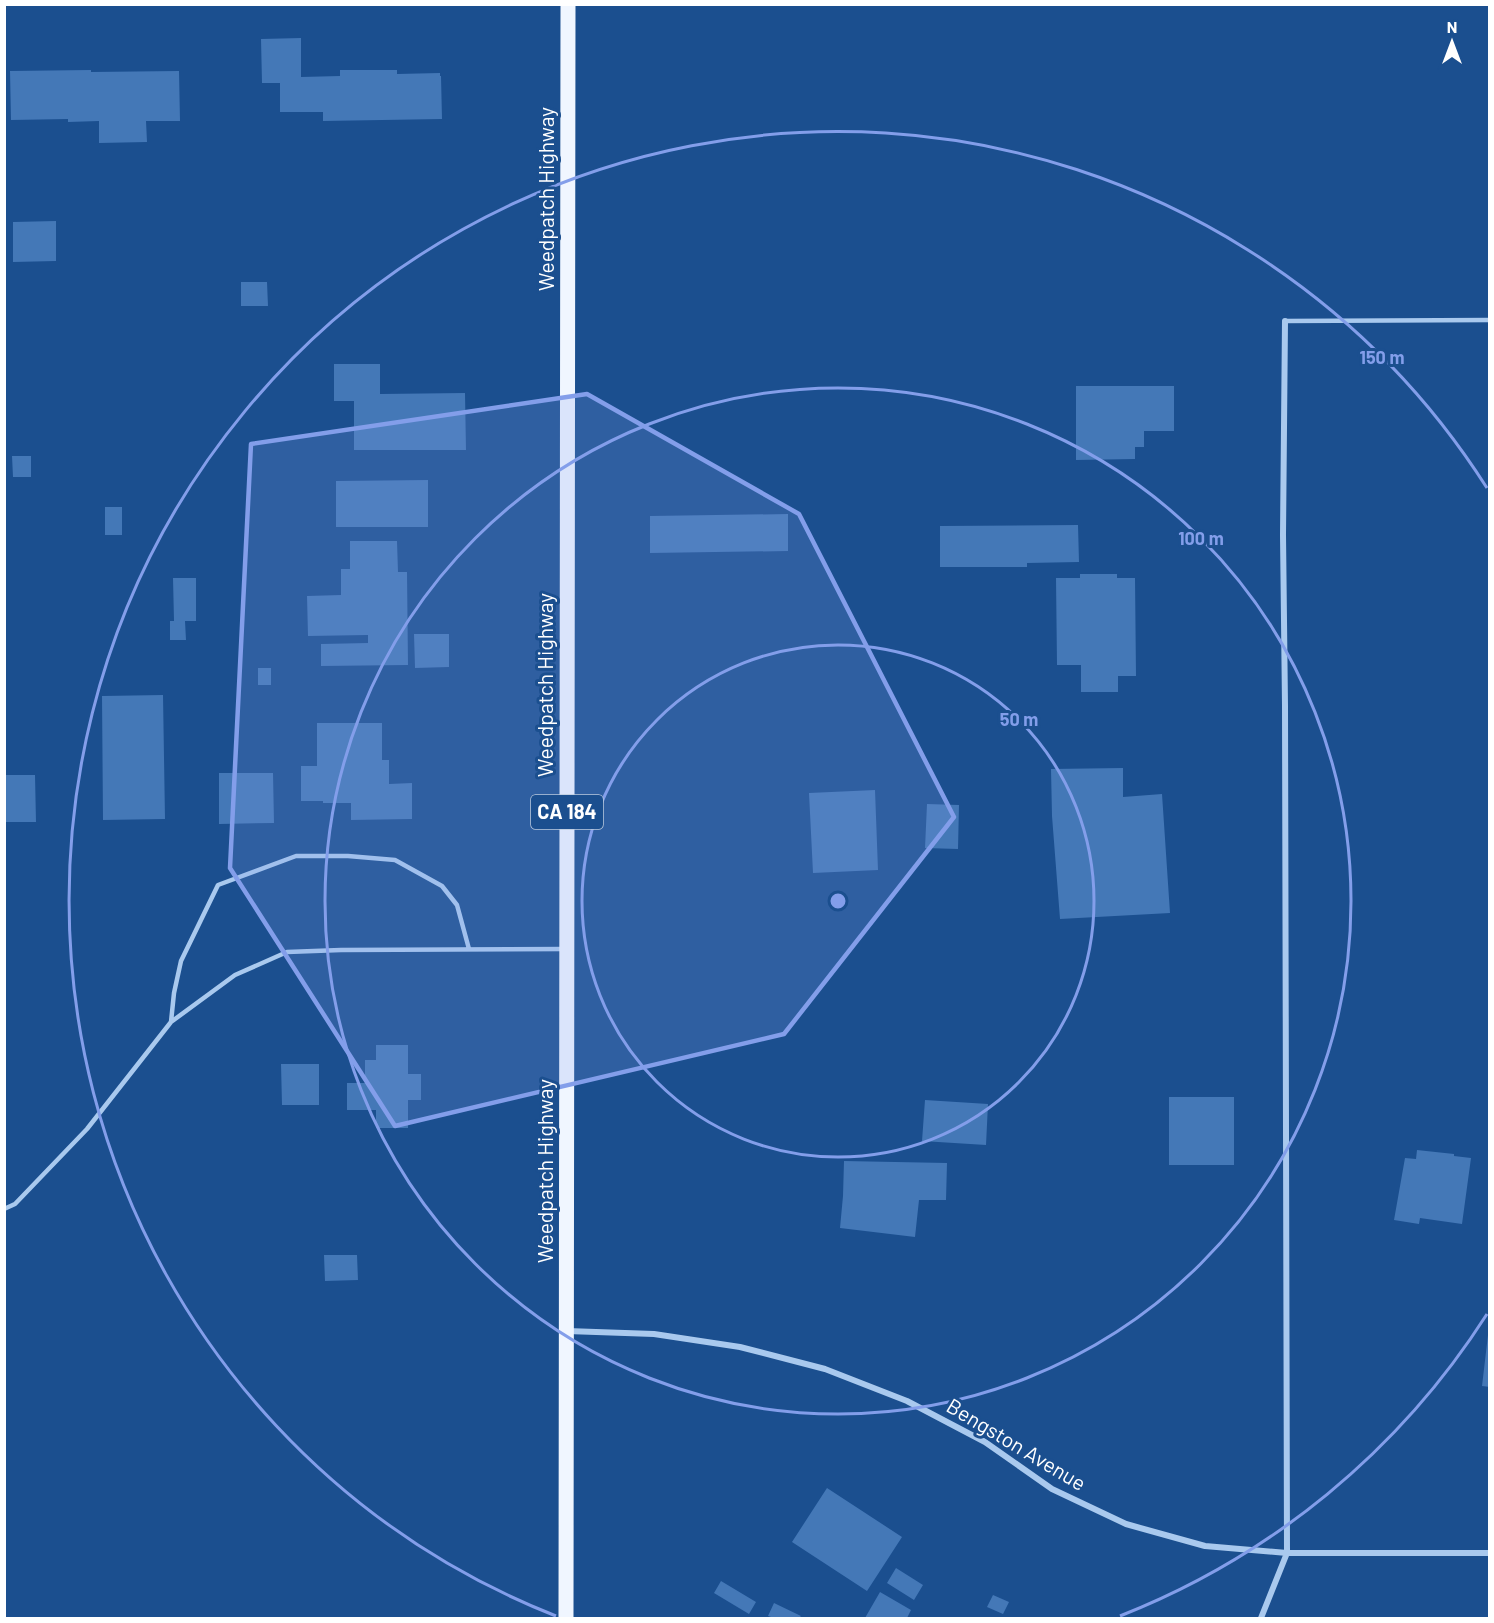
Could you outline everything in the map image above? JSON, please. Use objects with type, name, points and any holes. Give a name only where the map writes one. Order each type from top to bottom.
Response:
[{"type":"main road","name":"Weedpatch Highway","points":[[566,1618],[568,4]]},
{"type":"street","points":[[1261,1618],[1287,1553],[1283,535],[1285,321]]},
{"type":"street","name":"Bengston Avenue","points":[[566,1331],[654,1334],[740,1347],[825,1369],[907,1401],[985,1442],[1052,1489],[1126,1524],[1205,1546],[1287,1553],[1490,1553]]},
{"type":"lane","points":[[1285,321],[1490,320]]},
{"type":"lane","points":[[171,1022],[174,993],[181,962],[218,885],[296,856],[348,856],[395,860],[442,886],[457,905],[469,949]]},
{"type":"lane","points":[[4,1209],[15,1204],[87,1129],[171,1022],[235,975],[287,952],[567,949]]},
{"type":"highlighted area","points":[[587,394],[799,514],[954,817],[784,1034],[395,1126],[230,868],[251,444]]},
{"type":"building","points":[[301,38],[301,77],[340,76],[340,70],[397,70],[397,74],[440,73],[442,119],[323,121],[323,112],[280,112],[280,83],[262,83],[261,39]]},
{"type":"building","points":[[91,70],[91,72],[179,71],[180,121],[146,121],[147,142],[99,143],[99,121],[11,120],[10,71]]},
{"type":"building","points":[[56,221],[56,261],[13,262],[13,222]]},
{"type":"building","points":[[241,282],[267,282],[268,306],[241,306]]},
{"type":"building","points":[[334,364],[380,364],[380,394],[465,393],[466,450],[354,450],[354,401],[334,401]]},
{"type":"building","points":[[1076,386],[1174,386],[1174,431],[1144,431],[1144,447],[1135,447],[1135,459],[1076,460]]},
{"type":"building","points":[[12,456],[31,456],[31,477],[13,477]]},
{"type":"building","points":[[428,480],[428,527],[336,527],[336,481]]},
{"type":"building","points":[[105,507],[122,507],[122,535],[105,535]]},
{"type":"building","points":[[788,514],[788,551],[650,553],[650,516]]},
{"type":"building","points":[[1078,525],[1079,562],[1027,563],[1027,567],[940,567],[940,526]]},
{"type":"building","points":[[350,541],[397,541],[398,572],[407,572],[408,665],[321,666],[321,644],[368,643],[368,635],[308,636],[307,596],[341,595],[341,569],[350,569]]},
{"type":"building","points":[[1080,574],[1117,574],[1117,578],[1135,578],[1136,676],[1118,676],[1118,692],[1081,692],[1081,665],[1057,665],[1056,578],[1080,578]]},
{"type":"building","points":[[173,578],[196,578],[196,621],[185,621],[186,640],[170,640],[170,621],[174,621]]},
{"type":"building","points":[[414,634],[449,634],[449,667],[415,668]]},
{"type":"building","points":[[258,668],[271,668],[271,685],[258,685]]},
{"type":"building","points":[[163,695],[165,819],[103,820],[102,696]]},
{"type":"building","points":[[317,723],[382,723],[382,760],[389,760],[389,784],[412,783],[412,819],[351,820],[351,803],[301,801],[301,766],[317,766]]},
{"type":"building","points":[[1123,768],[1123,797],[1162,794],[1170,913],[1060,919],[1052,816],[1051,769]]},
{"type":"building","points":[[219,773],[273,773],[274,823],[219,824]]},
{"type":"building","points":[[4,775],[35,775],[36,822],[4,822]]},
{"type":"building","points":[[875,790],[878,870],[813,873],[809,793]]},
{"type":"building","points":[[927,804],[959,805],[958,849],[925,848]]},
{"type":"building","points":[[376,1045],[408,1045],[408,1074],[421,1074],[421,1100],[408,1100],[408,1128],[376,1128],[376,1110],[347,1110],[347,1083],[365,1083],[365,1060],[376,1060]]},
{"type":"building","points":[[281,1064],[319,1064],[319,1105],[282,1105]]},
{"type":"building","points":[[1169,1097],[1234,1097],[1234,1165],[1169,1165]]},
{"type":"building","points":[[925,1100],[988,1104],[986,1145],[922,1141]]},
{"type":"building","points":[[1417,1150],[1471,1158],[1462,1224],[1420,1218],[1419,1224],[1394,1220],[1405,1158],[1416,1159]]},
{"type":"building","points":[[844,1161],[947,1163],[946,1200],[919,1200],[915,1237],[840,1228]]},
{"type":"building","points":[[324,1255],[357,1255],[358,1280],[325,1281]]},
{"type":"building","points":[[1488,1335],[1490,1335],[1490,1387],[1482,1386]]},
{"type":"building","points":[[827,1488],[902,1537],[867,1591],[792,1542]]},
{"type":"building","points":[[896,1568],[923,1585],[914,1600],[887,1583]]},
{"type":"building","points":[[721,1581],[756,1602],[749,1614],[714,1593]]},
{"type":"building","points":[[880,1592],[911,1610],[907,1618],[865,1618]]},
{"type":"building","points":[[993,1595],[1009,1602],[1003,1614],[987,1607]]},
{"type":"building","points":[[774,1603],[801,1616],[799,1618],[774,1618],[768,1616]]}]
